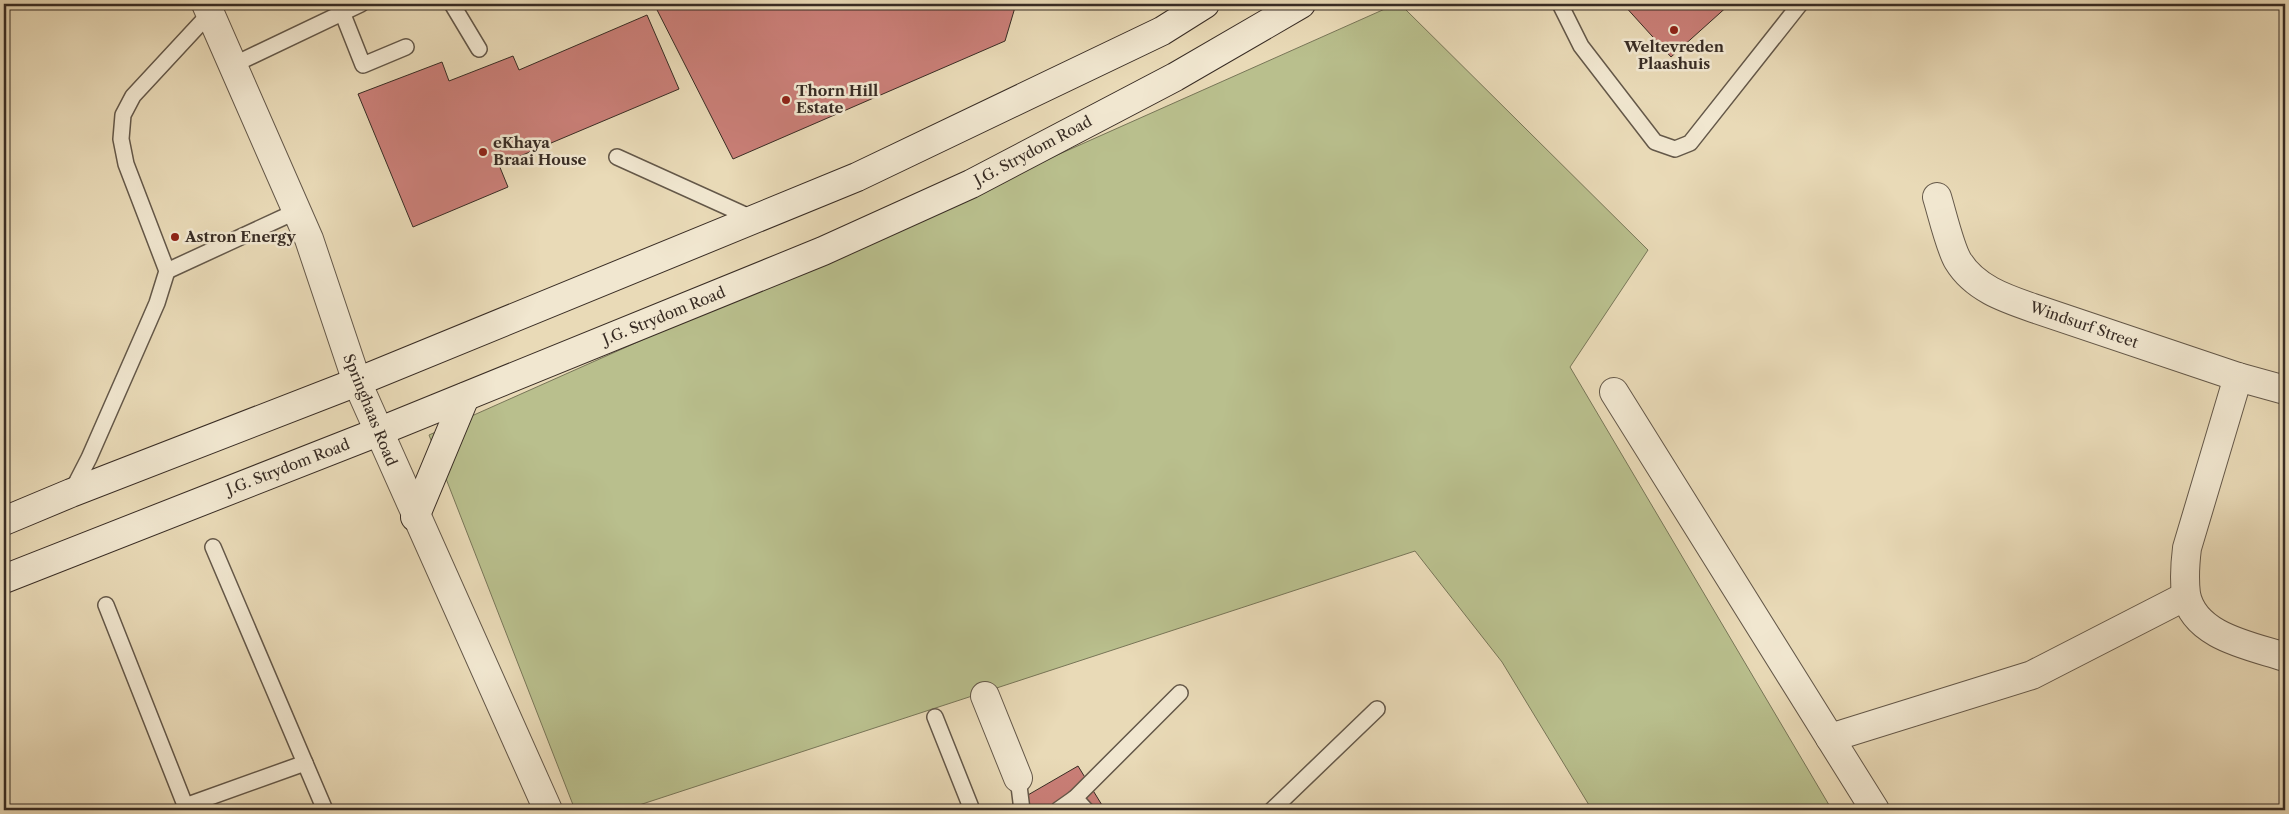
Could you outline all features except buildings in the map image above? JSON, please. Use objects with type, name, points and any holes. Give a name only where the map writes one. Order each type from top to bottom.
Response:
[{"type":"street","points":[[4,522],[70,492],[357,382],[866,173],[1162,31],[1205,4]]},
{"type":"street","name":"J.G. Strydom Road","points":[[4,579],[378,432],[823,251],[970,184],[1175,77],[1301,4]]},
{"type":"street","name":"Springhaas Road","points":[[208,8],[309,239],[357,382],[378,432],[548,810]]},
{"type":"street","name":"Windsurf Street","points":[[1937,197],[1957,260],[1981,286],[2004,298],[2036,309],[2285,390]]},
{"type":"street","points":[[2238,376],[2187,548],[2184,573],[2186,596],[2195,613],[2209,628],[2232,640],[2285,657]]},
{"type":"street","points":[[1614,392],[1875,810]]},
{"type":"street","points":[[415,517],[465,396]]},
{"type":"street","points":[[1830,738],[2032,675],[2186,596]]},
{"type":"street","points":[[985,696],[1018,778]]},
{"type":"lane","points":[[233,65],[361,4]]},
{"type":"lane","points":[[452,4],[479,49]]},
{"type":"lane","points":[[1560,4],[1580,46],[1656,142],[1675,149],[1690,143],[1800,4]]},
{"type":"lane","points":[[70,492],[88,458],[147,326],[157,302],[166,271],[126,164],[121,139],[123,116],[133,96],[208,8]]},
{"type":"lane","points":[[342,12],[363,65],[406,47]]},
{"type":"lane","points":[[617,157],[754,219]]},
{"type":"lane","points":[[166,271],[297,211]]},
{"type":"lane","points":[[213,547],[325,810]]},
{"type":"lane","points":[[106,605],[186,808],[305,763]]},
{"type":"lane","points":[[1058,810],[1075,798],[1180,693]]},
{"type":"lane","points":[[1272,810],[1377,709]]},
{"type":"lane","points":[[935,717],[972,810]]},
{"type":"lane","points":[[1018,778],[1022,810]]},
{"type":"lane","points":[[1075,798],[1086,810]]},
{"type":"green space","points":[[1396,4],[1400,4],[1648,250],[1570,367],[1832,810],[1592,810],[1502,662],[1415,551],[624,810],[575,810],[429,435]]},
{"type":"place","name":"Weltevreden Plaashuis","points":[[1674,30]]},
{"type":"place","name":"Thorn Hill Estate","points":[[786,100]]},
{"type":"place","name":"eKhaya Braai House","points":[[483,152]]},
{"type":"place","name":"Astron Energy","points":[[175,237]]}]
